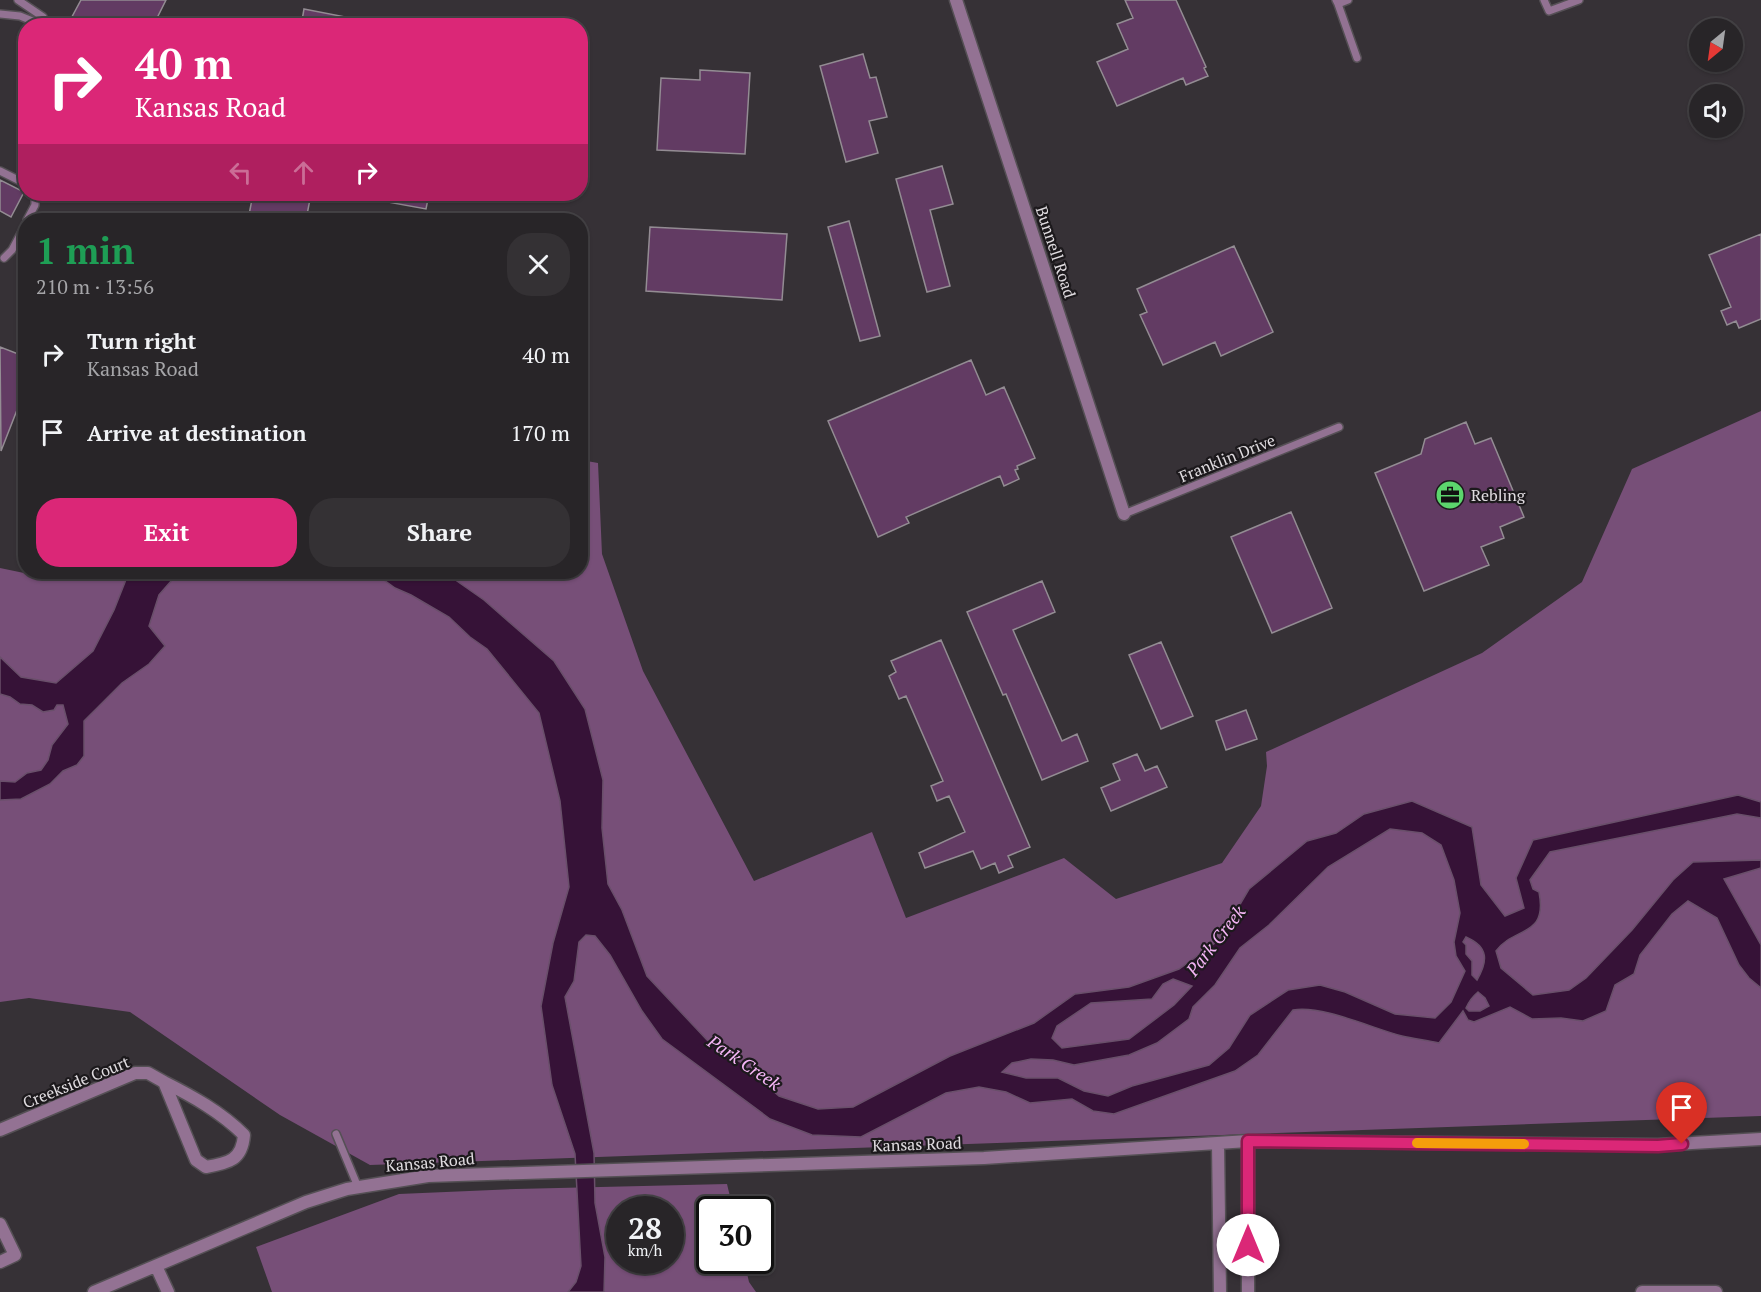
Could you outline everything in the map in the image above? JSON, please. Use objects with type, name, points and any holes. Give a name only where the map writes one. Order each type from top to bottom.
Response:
[{"type":"street","name":"Bunnell Road","points":[[956,0],[1124,514]]},
{"type":"street","name":"Creekside Court","points":[[0,1130],[135,1073],[148,1073],[191,1096],[244,1135],[243,1148],[236,1157],[221,1164],[206,1167],[196,1160],[164,1082]]},
{"type":"street","name":"Kansas Road","points":[[94,1292],[306,1202],[358,1187],[428,1176],[984,1158],[1248,1141],[1658,1146],[1761,1139]]},
{"type":"street","points":[[1248,1141],[1248,1292]]},
{"type":"street","points":[[1218,1144],[1220,1292]]},
{"type":"street","points":[[0,1224],[15,1255],[0,1262]]},
{"type":"street","points":[[156,1266],[168,1292]]},
{"type":"street","points":[[1642,1292],[1716,1292]]},
{"type":"lane","points":[[18,0],[39,18]]},
{"type":"lane","points":[[1348,0],[1337,2],[1357,58]]},
{"type":"lane","points":[[1544,0],[1550,11],[1579,0]]},
{"type":"lane","points":[[0,14],[33,18]]},
{"type":"lane","points":[[0,171],[18,180]]},
{"type":"lane","points":[[4,258],[12,250],[18,238]]},
{"type":"lane","name":"Franklin Drive","points":[[1124,514],[1339,427]]},
{"type":"lane","points":[[336,1134],[358,1187]]},
{"type":"shaded area","points":[[1761,411],[1761,1116],[370,1165],[280,1115],[130,1012],[29,998],[0,1002],[0,568],[18,572],[18,579],[588,579],[588,461],[598,463],[602,554],[643,671],[754,881],[872,832],[906,918],[1064,858],[1116,899],[1222,863],[1261,806],[1267,766],[1266,752],[1482,653],[1582,582],[1632,469]]},
{"type":"shaded area","points":[[126,579],[173,579],[159,595],[149,626],[165,646],[149,664],[122,683],[84,721],[84,756],[77,765],[63,771],[50,784],[21,799],[0,800],[0,781],[15,782],[27,773],[41,770],[48,760],[52,745],[68,724],[63,705],[57,705],[54,710],[43,712],[32,705],[20,704],[0,694],[0,657],[21,677],[56,683],[93,651],[114,610]]},
{"type":"shaded area","points":[[383,579],[454,579],[484,600],[554,661],[585,709],[603,780],[602,828],[608,884],[622,910],[647,976],[707,1040],[743,1064],[779,1096],[818,1109],[853,1107],[950,1056],[1034,1023],[1075,994],[1129,987],[1179,969],[1219,940],[1249,889],[1307,841],[1336,833],[1364,814],[1412,801],[1472,827],[1481,885],[1505,916],[1524,908],[1516,878],[1533,840],[1738,795],[1761,802],[1761,818],[1737,814],[1550,852],[1530,880],[1533,889],[1539,892],[1539,917],[1528,929],[1503,943],[1496,951],[1501,968],[1533,995],[1569,990],[1586,978],[1632,930],[1673,880],[1693,862],[1761,860],[1761,868],[1724,879],[1761,945],[1761,988],[1739,965],[1717,918],[1688,901],[1672,914],[1640,955],[1634,974],[1615,985],[1606,1011],[1583,1021],[1561,1018],[1532,1019],[1510,1007],[1474,1022],[1468,1020],[1463,1011],[1439,1043],[1402,1036],[1332,1014],[1305,1009],[1293,1010],[1258,1055],[1235,1071],[1114,1114],[1093,1111],[1072,1099],[1030,1103],[1006,1092],[979,1087],[946,1093],[861,1137],[812,1135],[770,1119],[662,1039],[642,1011],[610,955],[595,936],[586,935],[579,942],[574,981],[565,997],[594,1153],[595,1203],[605,1257],[604,1292],[568,1292],[576,1282],[581,1266],[575,1154],[552,1085],[541,1006],[553,943],[569,887],[560,801],[539,713],[487,649],[449,617]],"holes":[[[1390,829],[1422,833],[1441,845],[1454,880],[1460,913],[1454,942],[1456,956],[1465,971],[1451,1002],[1435,1018],[1395,1014],[1345,992],[1320,985],[1288,990],[1250,1015],[1229,1048],[1209,1065],[1132,1086],[1108,1096],[1084,1091],[1058,1078],[1026,1078],[1002,1072],[1012,1063],[1031,1059],[1053,1060],[1074,1065],[1129,1055],[1157,1043],[1189,1019],[1193,1007],[1215,985],[1240,948],[1269,925],[1328,867]],[[1466,937],[1479,945],[1484,955],[1483,967],[1477,980],[1472,975],[1472,961],[1466,954],[1466,945],[1463,942]],[[1173,979],[1192,986],[1174,1005],[1129,1039],[1062,1048],[1052,1038],[1057,1026],[1091,1003],[1152,999],[1163,984]],[[1478,992],[1489,1006],[1480,1011],[1469,1011],[1466,1008]]]},
{"type":"shaded area","points":[[727,1184],[730,1196],[696,1196],[696,1274],[747,1274],[749,1282],[756,1292],[272,1292],[256,1247],[399,1194]]},
{"type":"building","points":[[81,0],[166,0],[157,18],[71,18]]},
{"type":"building","points":[[1125,0],[1176,0],[1208,76],[1186,85],[1183,78],[1117,106],[1097,62],[1128,49],[1117,24],[1133,18]]},
{"type":"building","points":[[304,9],[351,18],[302,18]]},
{"type":"building","points":[[863,54],[870,78],[876,77],[887,117],[869,121],[878,153],[846,162],[820,66]]},
{"type":"building","points":[[700,70],[750,73],[745,154],[657,150],[661,78],[700,80]]},
{"type":"building","points":[[942,166],[953,204],[930,210],[950,286],[927,292],[896,179]]},
{"type":"building","points":[[0,180],[18,189],[19,201],[11,217],[0,211]]},
{"type":"building","points":[[252,201],[310,201],[307,213],[249,213]]},
{"type":"building","points":[[382,201],[428,201],[426,209]]},
{"type":"building","points":[[849,221],[880,336],[860,341],[828,227]]},
{"type":"building","points":[[650,227],[787,234],[782,300],[646,291]]},
{"type":"building","points":[[1761,234],[1761,319],[1739,328],[1736,321],[1727,325],[1721,311],[1731,307],[1709,255]]},
{"type":"building","points":[[1234,246],[1273,332],[1221,356],[1215,342],[1163,365],[1140,315],[1147,312],[1137,289]]},
{"type":"building","points":[[0,347],[18,354],[18,408],[1,451]]},
{"type":"building","points":[[971,360],[986,395],[1004,387],[1035,458],[1017,466],[1018,469],[1015,470],[1019,479],[1004,486],[1000,476],[906,517],[909,523],[878,537],[828,421]]},
{"type":"building","name":"Rebling","points":[[1466,422],[1475,444],[1491,438],[1524,517],[1500,527],[1504,538],[1481,547],[1489,565],[1424,591],[1375,473],[1421,454],[1425,439]]},
{"type":"building","points":[[1291,512],[1332,608],[1272,633],[1231,537]]},
{"type":"building","points":[[1042,581],[1055,612],[1013,630],[1062,741],[1077,734],[1088,761],[1042,780],[1006,694],[1003,695],[967,612]]},
{"type":"building","points":[[941,640],[1030,847],[1008,856],[1013,867],[999,873],[995,863],[981,869],[973,851],[925,868],[919,853],[965,832],[949,796],[937,801],[931,786],[943,781],[906,696],[899,699],[889,676],[896,672],[891,661]]},
{"type":"building","points":[[1161,642],[1193,716],[1161,729],[1129,655]]},
{"type":"building","points":[[1246,710],[1257,739],[1226,750],[1216,721]]},
{"type":"building","points":[[1137,754],[1145,771],[1157,766],[1167,787],[1111,811],[1101,788],[1120,780],[1113,764]]},
{"type":"slow traffic","points":[[1417,1143],[1524,1144]]},
{"type":"place","name":"Rebling","points":[[1450,495]]},
{"type":"route","points":[[1248,1245],[1248,1141],[1658,1146],[1682,1144]]},
{"type":"water label","name":"Park Creek","points":[[1216,941]]},
{"type":"water label","name":"Park Creek","points":[[744,1063]]}]
